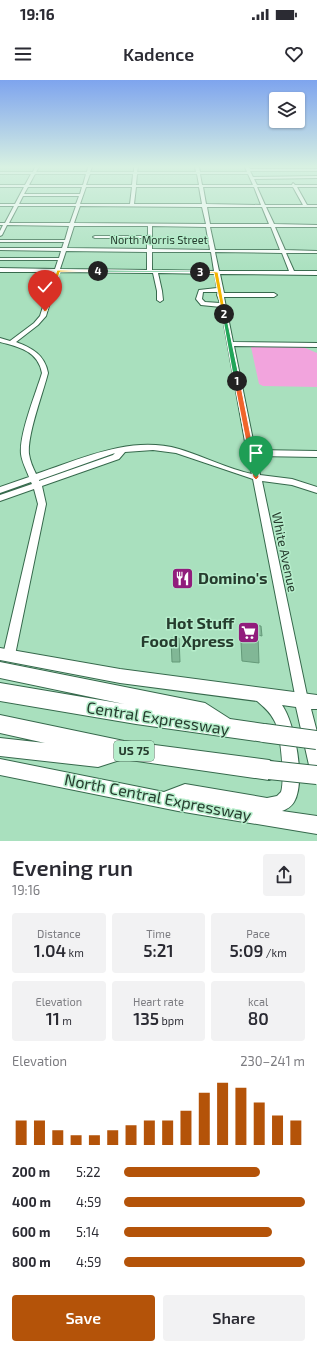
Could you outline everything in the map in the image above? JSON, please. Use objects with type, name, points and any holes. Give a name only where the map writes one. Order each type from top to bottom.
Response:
[{"type":"highway","points":[[0,670],[205,712],[228,728]]},
{"type":"highway","name":"Central Expressway","points":[[0,692],[228,728],[317,740]]},
{"type":"highway","name":"US 75","points":[[0,724],[124,750],[269,770],[317,775]]},
{"type":"highway","points":[[0,747],[98,758],[124,750]]},
{"type":"main road","points":[[5,654],[120,676],[262,696],[310,701],[317,765]]},
{"type":"main road","points":[[164,800],[185,792],[267,806],[277,805],[288,797],[292,781],[284,727],[281,717],[274,706],[262,696]]},
{"type":"main road","name":"North Central Expressway","points":[[0,766],[164,800],[317,825]]},
{"type":"street","name":"White Avenue","points":[[203,203],[256,477],[310,701]]},
{"type":"street","points":[[261,203],[292,272]]},
{"type":"street","points":[[304,203],[306,206]]},
{"type":"street","points":[[0,205],[317,206]]},
{"type":"street","points":[[0,236],[16,205]]},
{"type":"street","points":[[11,343],[41,319],[59,271],[78,205]]},
{"type":"street","points":[[0,224],[317,226]]},
{"type":"street","points":[[92,250],[97,224]]},
{"type":"street","points":[[150,224],[152,271],[160,289],[160,300]]},
{"type":"street","points":[[95,237],[150,237]]},
{"type":"street","points":[[0,241],[67,241]]},
{"type":"street","name":"North Morris Street","points":[[0,249],[317,252]]},
{"type":"street","points":[[0,259],[62,259]]},
{"type":"street","points":[[0,270],[317,273]]},
{"type":"street","points":[[222,305],[203,304],[199,299],[201,291],[274,295]]},
{"type":"street","points":[[0,340],[35,353],[42,360],[45,368],[45,373],[24,448],[25,457],[34,482],[42,498],[42,504],[5,654]]},
{"type":"street","points":[[230,344],[317,345]]},
{"type":"street","points":[[0,490],[34,482],[116,457],[122,451],[142,448],[165,448],[256,477],[292,482],[317,490]]},
{"type":"street","points":[[251,453],[317,454]]},
{"type":"street","points":[[0,498],[34,482]]},
{"type":"shaded area","points":[[251,347],[303,347],[317,353],[317,387],[263,386],[259,384]]},
{"type":"building","points":[[240,624],[261,626],[262,636],[258,635],[259,663],[242,661]]},
{"type":"building","points":[[171,638],[179,638],[180,662],[172,662]]},
{"type":"place","name":"Domino's","points":[[182,578]]},
{"type":"place","name":"Hot Stuff Food Xpress","points":[[249,632]]},
{"type":"route","points":[[45,311],[59,271],[216,272],[256,477]]}]
